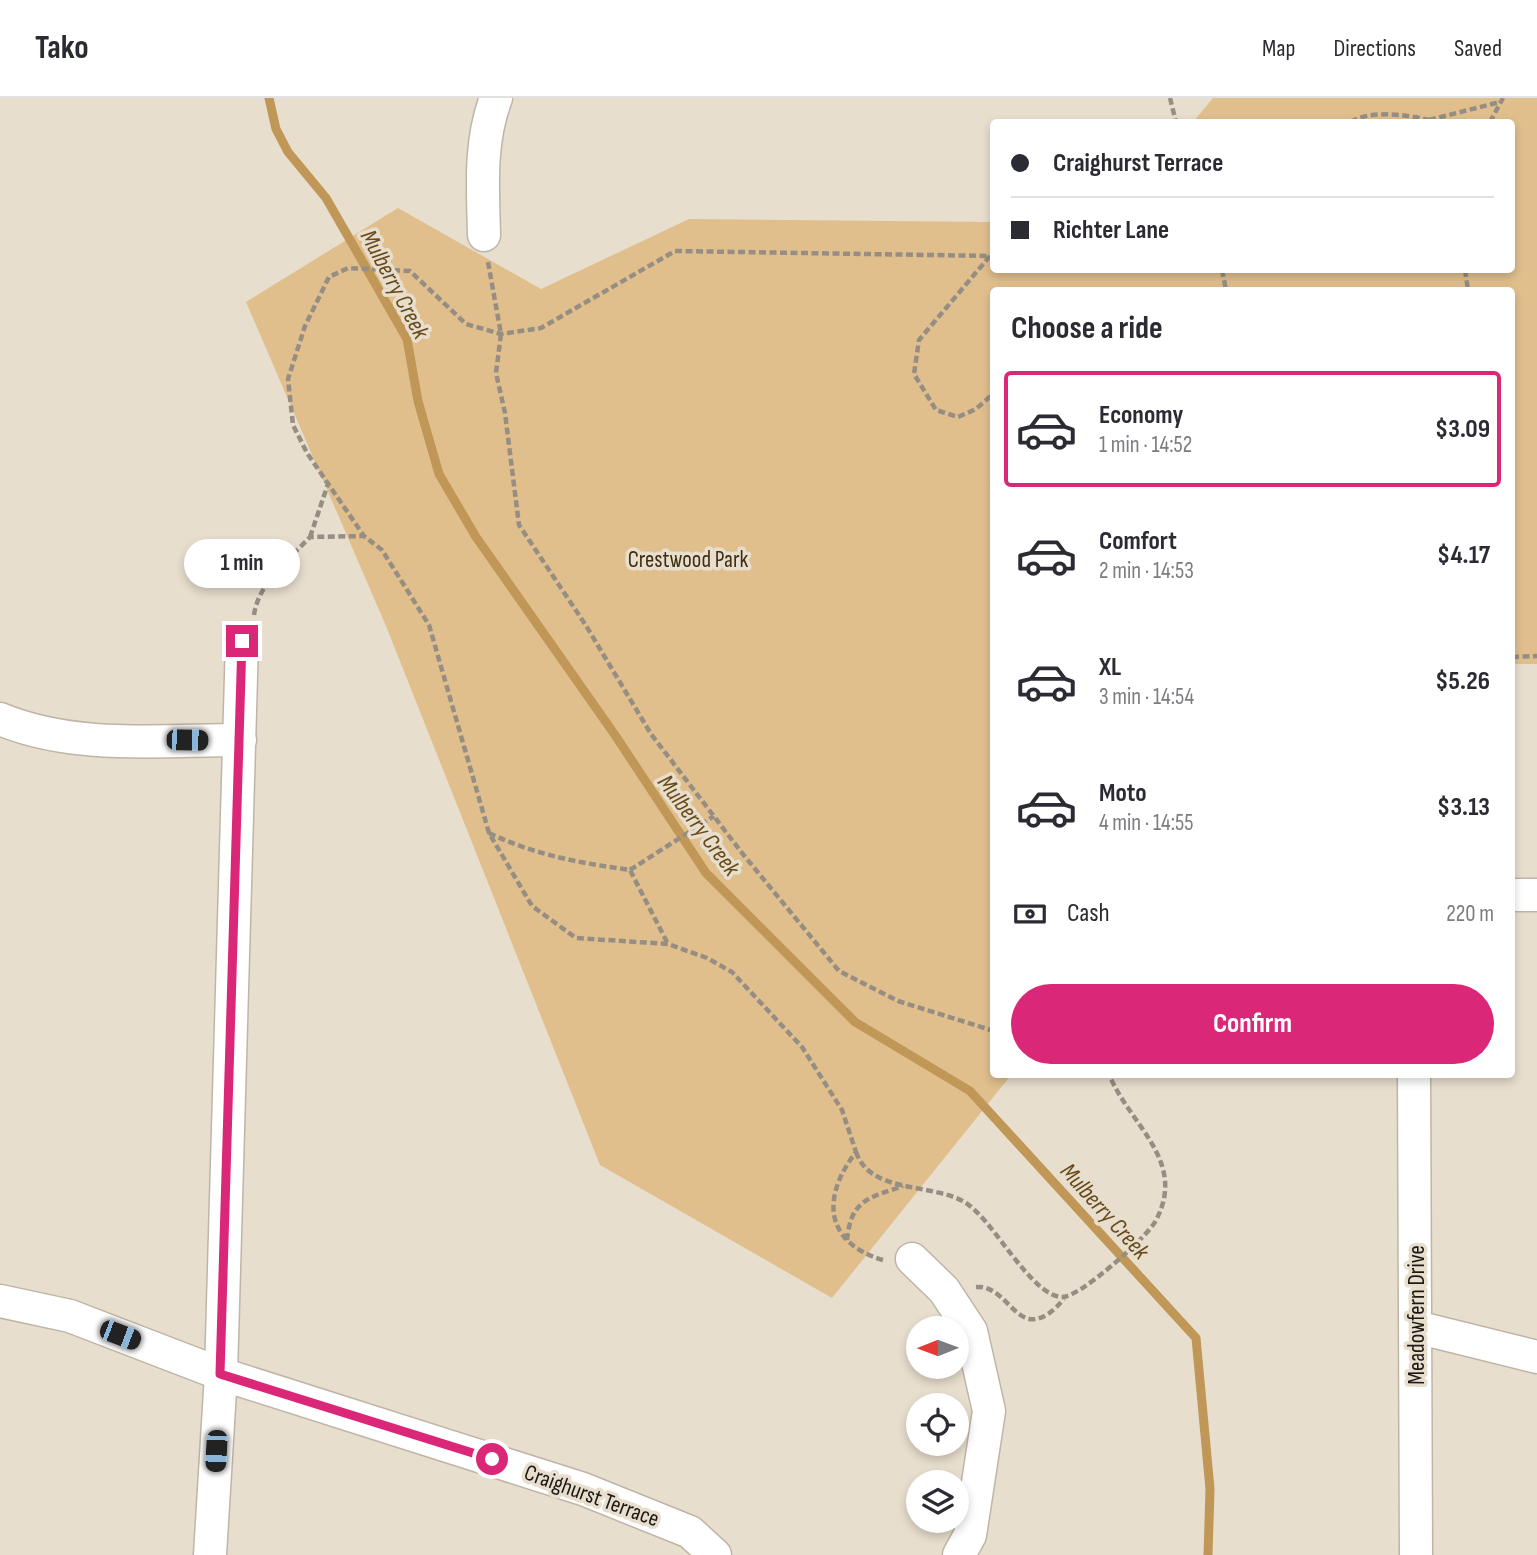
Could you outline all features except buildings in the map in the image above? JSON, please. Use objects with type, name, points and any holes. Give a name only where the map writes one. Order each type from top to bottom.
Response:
[{"type":"street","points":[[484,235],[482,156],[488,119],[496,98]]},
{"type":"street","points":[[210,1555],[220,1374],[242,641]]},
{"type":"street","points":[[0,719],[31,732],[80,739],[240,740]]},
{"type":"street","points":[[1515,895],[1537,895]]},
{"type":"street","name":"Meadowfern Drive","points":[[1414,1078],[1416,1555]]},
{"type":"street","points":[[912,1259],[944,1290],[971,1331],[989,1411],[970,1535],[959,1555]]},
{"type":"street","name":"Craighurst Terrace","points":[[0,1301],[70,1316],[220,1374],[583,1489],[690,1532],[715,1555]]},
{"type":"street","points":[[1416,1327],[1537,1357]]},
{"type":"path","points":[[1170,98],[1175,119]]},
{"type":"path","points":[[1433,119],[1502,100]]},
{"type":"path","points":[[1492,119],[1502,100]]},
{"type":"path","points":[[1356,119],[1360,116],[1412,119]]},
{"type":"path","points":[[484,235],[501,334],[496,373],[505,413],[519,525],[585,624],[651,734],[839,971],[898,1001],[990,1030]]},
{"type":"path","points":[[990,256],[675,251],[541,328],[501,334],[466,324],[410,271],[389,267],[348,268],[330,276],[305,326],[288,379],[293,425],[307,453],[364,536],[382,550],[429,625],[489,833],[532,906],[576,938],[668,944],[707,958],[732,972],[802,1047],[842,1110],[860,1164],[878,1178],[948,1195],[965,1203],[984,1217],[1038,1286],[1051,1295],[1065,1298]]},
{"type":"path","points":[[990,258],[919,341],[914,374],[936,410],[958,417],[976,410],[990,397]]},
{"type":"path","points":[[242,641],[252,637],[256,601],[273,576],[310,537],[328,483]]},
{"type":"path","points":[[310,537],[364,536]]},
{"type":"path","points":[[1515,657],[1537,656]]},
{"type":"path","points":[[489,833],[521,848],[566,862],[630,870],[714,816]]},
{"type":"path","points":[[630,870],[668,944]]},
{"type":"path","points":[[944,1290],[984,1287],[996,1291],[1009,1308],[1033,1319],[1055,1310],[1065,1298],[1082,1290],[1139,1241],[1155,1221],[1162,1200],[1164,1165],[1155,1145],[1117,1094],[1111,1078]]},
{"type":"path","points":[[856,1152],[835,1188],[831,1202],[832,1216],[847,1240],[880,1260],[912,1259]]},
{"type":"path","points":[[847,1240],[850,1216],[858,1206],[905,1185]]},
{"type":"green space","name":"Crestwood Park","points":[[1213,98],[1537,98],[1537,664],[1515,664],[1515,287],[990,287],[990,1078],[1009,1078],[832,1298],[600,1165],[386,626],[246,302],[398,208],[541,289],[689,219],[990,222],[990,273],[1515,273],[1515,119],[1196,119]]},
{"type":"waterway","name":"Mulberry Creek","points":[[269,98],[276,129],[288,152],[326,198],[407,339],[418,401],[439,474],[476,537],[615,735],[706,873],[855,1022],[970,1091],[1196,1338],[1210,1489],[1208,1555]]},
{"type":"route","points":[[242,641],[220,1374],[492,1459]]}]
